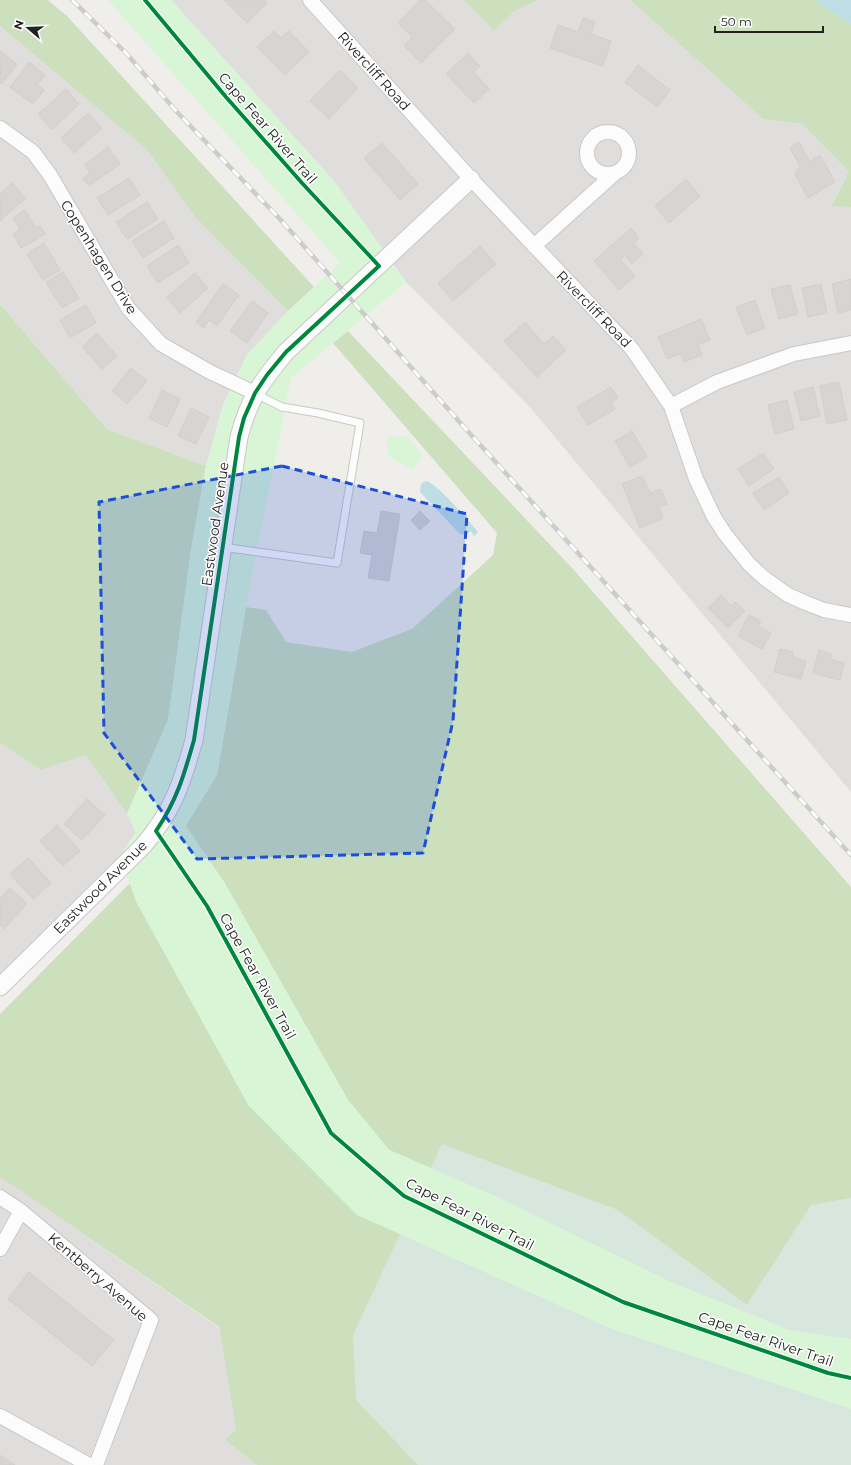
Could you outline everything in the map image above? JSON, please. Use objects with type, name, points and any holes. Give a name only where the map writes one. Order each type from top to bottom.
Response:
[{"type":"street","name":"Rivercliff Road","points":[[310,0],[471,179],[632,349],[671,406],[696,480],[714,517],[725,534],[749,564],[764,578],[788,595],[818,608],[851,615]]},
{"type":"street","name":"Copenhagen Drive","points":[[0,128],[33,152],[50,175],[128,308],[161,344],[210,372],[255,393]]},
{"type":"street","points":[[534,246],[615,173]]},
{"type":"street","name":"Eastwood Avenue","points":[[0,987],[143,846],[156,831],[176,797],[194,740],[239,437],[244,418],[255,393],[267,374],[286,352],[471,179]]},
{"type":"street","points":[[671,406],[717,382],[794,354],[851,343]]},
{"type":"street","name":"Kentberry Avenue","points":[[0,1197],[20,1211],[151,1320],[96,1465]]},
{"type":"street","points":[[2,1240],[20,1211]]},
{"type":"street","points":[[0,1416],[89,1465]]},
{"type":"lane","points":[[222,547],[337,563],[360,423],[318,413],[282,407],[255,393]]},
{"type":"highlighted area","points":[[282,466],[467,514],[453,721],[423,853],[197,859],[104,733],[99,502]]},
{"type":"shaded area","points":[[171,0],[464,0],[494,31],[515,11],[539,0],[630,0],[763,119],[802,124],[849,172],[831,205],[851,207],[851,792],[529,406],[406,282],[334,181]]},
{"type":"shaded area","points":[[0,26],[147,150],[195,217],[288,311],[247,355],[223,405],[206,466],[107,429],[0,304]]},
{"type":"shaded area","points":[[0,743],[41,770],[86,755],[127,814],[136,832],[120,856],[0,975]]},
{"type":"shaded area","points":[[442,1144],[618,1210],[747,1305],[811,1205],[851,1198],[851,1465],[418,1465],[356,1400],[353,1335]]},
{"type":"shaded area","points":[[0,1177],[219,1328],[236,1429],[225,1440],[257,1465],[0,1465]]},
{"type":"green space","points":[[0,0],[48,0],[67,16],[314,287],[288,311],[195,217],[147,150],[0,26]]},
{"type":"green space","points":[[108,0],[171,0],[334,181],[406,282],[291,378],[243,621],[217,775],[186,826],[224,882],[348,1100],[389,1150],[493,1195],[671,1282],[789,1330],[851,1339],[851,1409],[612,1329],[357,1215],[249,1106],[137,903],[120,856],[136,832],[127,814],[168,720],[191,550],[206,466],[223,405],[247,355],[288,311],[340,263]]},
{"type":"green space","points":[[464,0],[539,0],[515,11],[494,31]]},
{"type":"green space","points":[[630,0],[814,0],[851,24],[851,207],[831,206],[849,172],[802,124],[763,119]]},
{"type":"green space","points":[[0,304],[107,429],[206,466],[191,550],[168,720],[127,814],[86,755],[41,770],[0,743]]},
{"type":"green space","points":[[348,331],[573,569],[851,887],[851,1339],[789,1330],[493,1195],[389,1150],[348,1100],[224,882],[185,826],[217,775],[246,607],[266,610],[286,642],[352,652],[412,629],[493,555],[497,533],[333,343]]},
{"type":"green space","points":[[408,436],[422,455],[413,470],[388,456],[387,437]]},
{"type":"green space","points":[[130,883],[137,903],[249,1106],[612,1329],[851,1465],[257,1465],[225,1440],[236,1429],[219,1327],[0,1177],[0,1014]]},
{"type":"water","points":[[814,0],[851,0],[851,24]]},
{"type":"water","points":[[426,481],[438,488],[468,520],[478,532],[474,536],[471,531],[465,535],[460,534],[420,492],[421,484]]},
{"type":"building","points":[[224,0],[265,0],[267,3],[247,23]]},
{"type":"building","points":[[420,0],[425,0],[455,29],[421,63],[404,46],[412,37],[398,23]]},
{"type":"building","points":[[583,18],[595,22],[591,34],[611,41],[603,66],[550,48],[558,25],[578,32]]},
{"type":"building","points":[[274,31],[281,38],[289,31],[309,52],[285,75],[257,47]]},
{"type":"building","points":[[0,51],[17,64],[2,84],[0,82]]},
{"type":"building","points":[[468,53],[480,66],[474,72],[489,89],[474,103],[446,74]]},
{"type":"building","points":[[29,62],[45,75],[37,85],[44,90],[33,104],[10,87]]},
{"type":"building","points":[[638,65],[670,90],[657,107],[625,82]]},
{"type":"building","points":[[340,70],[358,88],[329,119],[310,101]]},
{"type":"building","points":[[66,89],[79,104],[52,130],[38,114]]},
{"type":"building","points":[[88,113],[102,128],[74,153],[61,138]]},
{"type":"building","points":[[799,142],[810,161],[820,155],[835,182],[808,198],[795,174],[800,166],[790,148]]},
{"type":"building","points":[[382,143],[418,184],[400,200],[364,158]]},
{"type":"building","points":[[108,147],[120,164],[89,186],[83,178],[90,173],[85,165]]},
{"type":"building","points":[[129,178],[140,195],[108,215],[97,198]]},
{"type":"building","points":[[686,179],[700,196],[669,223],[655,206]]},
{"type":"building","points":[[12,183],[26,198],[0,221],[0,194]]},
{"type":"building","points":[[147,202],[158,219],[127,239],[116,222]]},
{"type":"building","points":[[25,210],[35,227],[40,226],[45,234],[21,248],[13,234],[20,229],[13,218]]},
{"type":"building","points":[[164,221],[174,238],[143,258],[132,241]]},
{"type":"building","points":[[631,228],[639,238],[634,243],[643,254],[632,264],[625,255],[621,260],[635,276],[619,290],[594,261]]},
{"type":"building","points":[[44,243],[60,270],[43,280],[27,254]]},
{"type":"building","points":[[178,245],[189,263],[158,283],[147,266]]},
{"type":"building","points":[[480,246],[496,264],[453,301],[438,283]]},
{"type":"building","points":[[63,272],[79,298],[62,308],[46,282]]},
{"type":"building","points":[[195,273],[208,288],[180,313],[167,297]]},
{"type":"building","points":[[851,279],[851,310],[838,313],[832,284]]},
{"type":"building","points":[[223,284],[239,295],[217,326],[209,320],[204,328],[196,322]]},
{"type":"building","points":[[821,284],[827,313],[808,317],[802,288]]},
{"type":"building","points":[[790,285],[798,314],[779,319],[771,289]]},
{"type":"building","points":[[755,300],[765,328],[747,335],[736,307]]},
{"type":"building","points":[[252,301],[268,313],[247,343],[230,331]]},
{"type":"building","points":[[86,305],[96,323],[70,338],[60,320]]},
{"type":"building","points":[[701,319],[710,340],[698,345],[702,355],[684,362],[680,354],[667,359],[658,337]]},
{"type":"building","points":[[525,322],[544,344],[553,336],[566,350],[537,377],[504,341]]},
{"type":"building","points":[[97,333],[117,356],[102,369],[82,347]]},
{"type":"building","points":[[131,368],[147,381],[127,404],[112,391]]},
{"type":"building","points":[[839,382],[847,420],[827,424],[820,386]]},
{"type":"building","points":[[611,387],[618,398],[611,402],[615,409],[588,425],[577,407]]},
{"type":"building","points":[[813,387],[820,416],[801,421],[794,392]]},
{"type":"building","points":[[162,390],[180,399],[167,427],[149,418]]},
{"type":"building","points":[[787,400],[794,429],[775,434],[768,405]]},
{"type":"building","points":[[191,408],[209,417],[196,444],[178,436]]},
{"type":"building","points":[[632,431],[647,457],[630,467],[615,441]]},
{"type":"building","points":[[763,453],[774,469],[749,486],[738,469]]},
{"type":"building","points":[[642,476],[650,493],[661,489],[667,504],[659,507],[663,518],[640,528],[622,484]]},
{"type":"building","points":[[779,477],[789,493],[764,510],[753,493]]},
{"type":"building","points":[[381,511],[400,514],[389,581],[368,578],[372,555],[360,553],[364,531],[377,533]]},
{"type":"building","points":[[420,511],[430,521],[420,530],[411,520]]},
{"type":"building","points":[[721,595],[731,606],[735,602],[745,611],[728,628],[708,608]]},
{"type":"building","points":[[749,615],[761,621],[758,626],[771,633],[762,649],[738,636]]},
{"type":"building","points":[[780,649],[793,652],[792,657],[806,661],[801,679],[774,672]]},
{"type":"building","points":[[819,650],[831,654],[830,659],[844,663],[840,680],[813,673]]},
{"type":"building","points":[[87,799],[105,815],[82,840],[64,824]]},
{"type":"building","points":[[57,825],[80,851],[63,866],[40,841]]},
{"type":"building","points":[[28,858],[51,883],[33,899],[10,874]]},
{"type":"building","points":[[10,888],[27,904],[4,929],[0,925],[0,898]]},
{"type":"building","points":[[29,1272],[114,1340],[92,1366],[8,1299]]},
{"type":"building","points":[[0,1455],[15,1465],[0,1465]]},
{"type":"railway","points":[[72,0],[126,53],[176,111],[279,218],[464,427],[851,855]]},
{"type":"cycle path","name":"Cape Fear River Trail","points":[[145,0],[226,97],[302,183],[379,266],[286,352],[267,375],[255,393],[244,418],[239,437],[194,740],[175,798],[156,831],[207,906],[331,1133],[404,1196],[623,1302],[828,1373],[851,1378]]}]
